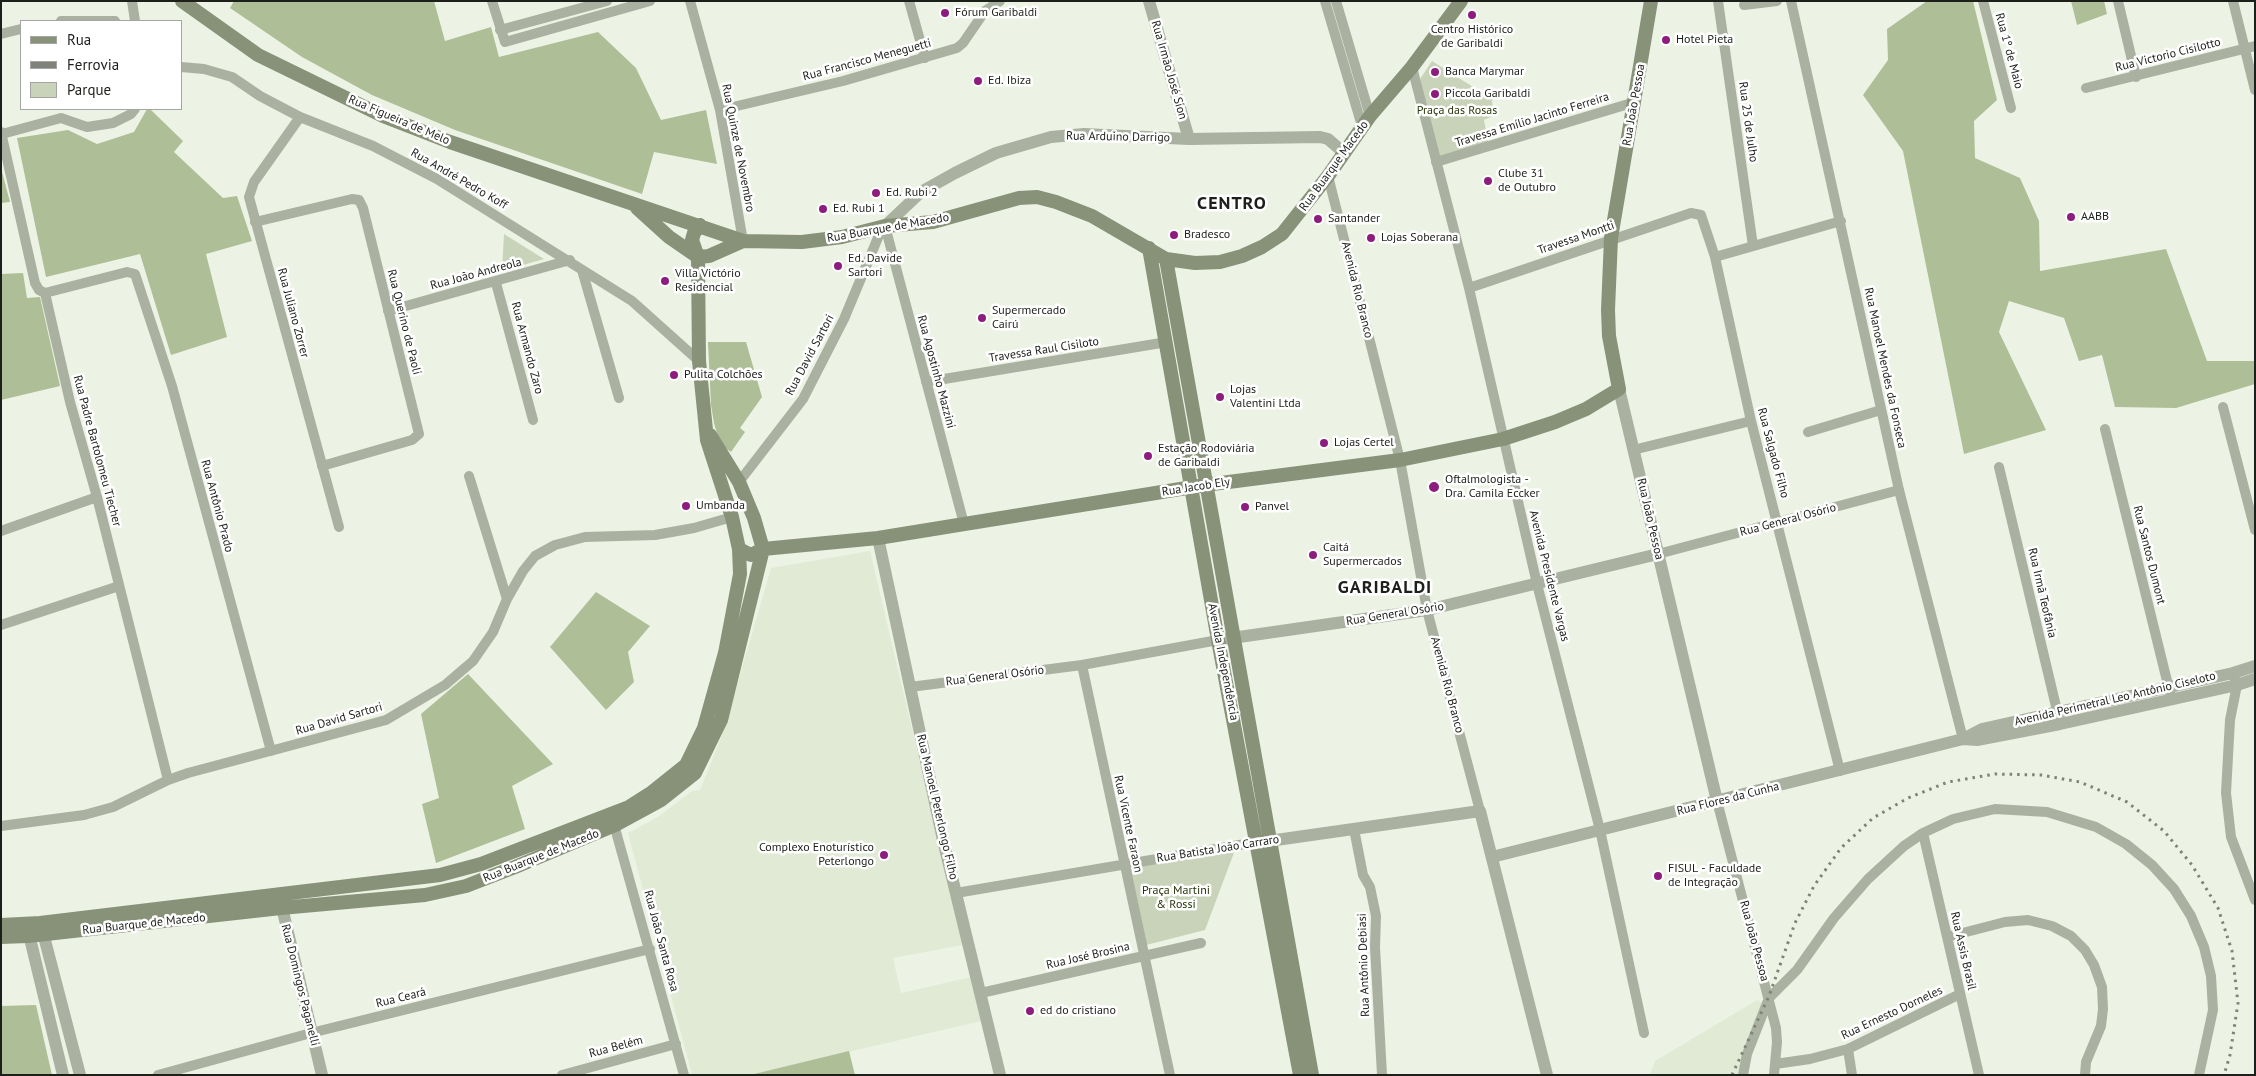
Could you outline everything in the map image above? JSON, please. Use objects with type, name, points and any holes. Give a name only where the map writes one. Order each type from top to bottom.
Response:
[{"type":"main road","name":"Rua Figueira de Melo","points":[[182,1],[258,55],[383,116],[450,142],[705,227]]},
{"type":"main road","name":"Rua Buarque Macedo","points":[[1166,258],[1195,263],[1220,262],[1242,256],[1262,247],[1282,234],[1328,176],[1342,152],[1412,67],[1461,1]]},
{"type":"main road","name":"Rua João Pessoa","points":[[1619,389],[1609,336],[1608,310],[1611,238],[1651,1]]},
{"type":"main road","name":"Rua Buarque de Macedo","points":[[705,227],[743,241],[802,242],[842,237],[883,227],[933,222],[1019,198],[1037,197],[1092,216],[1166,258]]},
{"type":"main road","name":"Rua Figueira de Melo","points":[[633,204],[669,237],[698,257]]},
{"type":"main road","points":[[698,257],[710,250],[712,238],[705,227]]},
{"type":"main road","name":"Rua Buarque de Macedo","points":[[613,820],[686,765],[704,728],[725,654],[738,591],[740,574],[739,549],[732,517],[708,446],[705,426],[699,361],[698,257],[709,256],[743,241]]},
{"type":"main road","name":"Avenida Independência","points":[[1149,248],[1167,342],[1234,638],[1300,1075]]},
{"type":"main road","name":"Avenida Independência","points":[[1166,258],[1199,487],[1218,640],[1264,842],[1312,1075]]},
{"type":"main road","name":"Rua Jacob Ely","points":[[739,549],[750,555],[763,549],[878,538],[1199,487],[1400,460],[1502,439],[1555,422],[1586,409],[1619,389]]},
{"type":"main road","name":"Rua Buarque de Macedo","points":[[1,937],[34,930],[280,901],[425,895],[466,886],[661,800],[695,773],[715,736],[721,720],[763,549],[754,518],[739,482],[705,426]]},
{"type":"main road","points":[[732,517],[744,511],[754,518]]},
{"type":"main road","name":"Rua Buarque de Macedo","points":[[1,924],[34,930]]},
{"type":"street","points":[[132,1],[135,20]]},
{"type":"street","points":[[492,1],[503,41],[508,42],[650,1]]},
{"type":"street","points":[[500,30],[607,1]]},
{"type":"street","name":"Rua Quinze de Novembro","points":[[690,1],[720,110],[743,241]]},
{"type":"street","points":[[909,1],[925,58]]},
{"type":"street","name":"Rua Francisco Meneguetti","points":[[720,110],[925,58],[957,48],[963,43],[985,11],[1000,1]]},
{"type":"street","name":"Rua Irmão José Sion","points":[[1149,1],[1189,139]]},
{"type":"street","points":[[1325,1],[1366,121]]},
{"type":"street","points":[[1336,1],[1366,121]]},
{"type":"street","name":"Rua 25 de Julho","points":[[1718,1],[1752,246]]},
{"type":"street","points":[[1744,6],[1777,1]]},
{"type":"street","name":"Rua Manoel Mendes da Fonseca","points":[[1791,1],[1841,221],[1881,410],[1963,739]]},
{"type":"street","name":"Rua 1º de Maio","points":[[1983,1],[2012,108]]},
{"type":"street","points":[[2118,1],[2136,77]]},
{"type":"street","points":[[2233,1],[2255,90]]},
{"type":"street","points":[[1,34],[20,29]]},
{"type":"street","name":"Rua Victorio Cisilotto","points":[[2086,88],[2255,46]]},
{"type":"street","name":"Rua André Pedro Koff","points":[[182,67],[204,69],[232,77],[260,96],[300,117],[373,146],[437,179],[570,260],[582,270],[632,301],[699,361]]},
{"type":"street","name":"Avenida Presidente Vargas","points":[[1412,67],[1469,288],[1502,439],[1537,584],[1600,830],[1644,1033]]},
{"type":"street","name":"Travessa Emílio Jacinto Ferreira","points":[[1436,162],[1635,102]]},
{"type":"street","points":[[1,133],[61,118],[69,119],[87,127],[106,124],[123,119],[134,110]]},
{"type":"street","name":"Rua Juliano Zorrer","points":[[300,117],[252,186],[249,197],[339,527]]},
{"type":"street","name":"Rua Padre Bartolomeu Tiecher","points":[[1,133],[35,283],[39,290],[45,293],[70,402],[97,497],[168,780]]},
{"type":"street","name":"Rua Arduino Darrigo","points":[[883,227],[921,192],[955,173],[996,153],[1051,137],[1109,134],[1189,139],[1320,137],[1328,139],[1342,152]]},
{"type":"street","name":"Avenida Rio Branco","points":[[1328,176],[1400,460],[1427,610],[1547,1075]]},
{"type":"street","name":"Rua Querino de Paoli","points":[[255,222],[352,199],[359,200],[363,208],[418,434],[412,440],[322,466]]},
{"type":"street","name":"Travessa Montti","points":[[1469,288],[1611,238],[1691,213]]},
{"type":"street","name":"Rua Salgado Filho","points":[[1691,213],[1701,215],[1715,257],[1751,421],[1779,523],[1840,771]]},
{"type":"street","points":[[1715,257],[1841,221]]},
{"type":"street","name":"Rua Agostinho Mazzini","points":[[883,227],[964,524]]},
{"type":"street","name":"Rua David Sartori","points":[[739,482],[807,391],[844,318],[883,227]]},
{"type":"street","name":"Rua João Andreola","points":[[388,311],[570,260]]},
{"type":"street","points":[[582,270],[619,398]]},
{"type":"street","name":"Rua Antônio Prado","points":[[45,293],[132,272],[137,279],[172,386],[271,751]]},
{"type":"street","name":"Rua Armando Zaro","points":[[496,282],[534,420]]},
{"type":"street","name":"Travessa Raul Cisiloto","points":[[926,382],[1167,342]]},
{"type":"street","name":"Rua João Pessoa","points":[[1619,389],[1717,801],[1776,1028],[1774,1070]]},
{"type":"street","points":[[2223,407],[2255,530]]},
{"type":"street","points":[[1808,432],[1881,410]]},
{"type":"street","points":[[1633,450],[1751,421]]},
{"type":"street","name":"Rua Santos Dumont","points":[[2105,429],[2170,694]]},
{"type":"street","name":"Rua Irmã Teofânia","points":[[1999,468],[2059,718]]},
{"type":"street","points":[[469,476],[507,599]]},
{"type":"street","name":"Rua General Osório","points":[[910,687],[1082,665],[1218,640],[1427,610],[1658,554],[1900,490]]},
{"type":"street","points":[[1,531],[97,497]]},
{"type":"street","name":"Rua David Sartori","points":[[1,826],[84,815],[113,807],[168,780],[386,720],[446,685],[461,673],[481,651],[493,632],[507,599],[523,571],[536,556],[555,545],[585,537],[655,535],[694,528],[732,517]]},
{"type":"street","name":"Rua Manoel Peterlongo Filho","points":[[878,538],[956,893],[1000,1075]]},
{"type":"street","points":[[1,625],[119,586]]},
{"type":"street","name":"Rua Vicente Faraon","points":[[1082,665],[1123,864],[1170,1075]]},
{"type":"street","name":"Avenida Perimetral Leo Antônio Ciseloto","points":[[2235,679],[2255,666]]},
{"type":"street","points":[[2235,679],[2230,720],[2226,793],[2231,837],[2255,900]]},
{"type":"street","name":"Avenida Perimetral Leo Antônio Ciseloto","points":[[1976,736],[2235,679],[2255,679]]},
{"type":"street","name":"Rua Flores da Cunha","points":[[1492,857],[1976,736]]},
{"type":"street","points":[[1743,1075],[1747,1054],[1769,998],[1797,970],[1834,918],[1868,879],[1904,846],[1923,833],[1953,819],[1995,810],[2047,812],[2096,827],[2126,844],[2152,865],[2174,889],[2191,916],[2204,947],[2211,976],[2213,1010],[2199,1075]]},
{"type":"street","name":"Rua Batista João Carraro","points":[[956,893],[1123,864],[1480,811]]},
{"type":"street","name":"Rua João Santa Rosa","points":[[613,820],[684,1075]]},
{"type":"street","name":"Rua Antônio Debiasi","points":[[1354,829],[1362,875],[1370,887],[1376,916],[1375,947],[1382,1075]]},
{"type":"street","name":"Rua Assis Brasil","points":[[1923,833],[1979,1075]]},
{"type":"street","name":"Rua Domingos Paganelli","points":[[280,901],[322,1075]]},
{"type":"street","points":[[1947,937],[2005,922],[2028,920],[2052,926],[2071,936],[2085,950],[2094,964],[2102,987],[2103,1009],[2101,1026],[2086,1062],[2085,1075]]},
{"type":"street","points":[[34,930],[63,1075]]},
{"type":"street","points":[[34,930],[80,1075]]},
{"type":"street","name":"Rua José Brosina","points":[[981,993],[1201,942]]},
{"type":"street","name":"Rua Ceará","points":[[158,1075],[311,1033],[650,949]]},
{"type":"street","name":"Rua Ernesto Dorneles","points":[[1774,1070],[1848,1049],[1960,994]]},
{"type":"street","name":"Rua Belém","points":[[562,1075],[676,1044]]},
{"type":"street","points":[[1848,1049],[1852,1075]]},
{"type":"shaded area","points":[[870,551],[963,945],[893,958],[901,993],[971,977],[981,1021],[750,1075],[692,1075],[628,833],[658,817],[692,791],[700,790],[723,733],[771,568]]},
{"type":"shaded area","points":[[1757,1000],[1766,1005],[1737,1075],[1650,1075],[1655,1061]]},
{"type":"green space","points":[[234,1],[434,1],[445,41],[491,27],[499,57],[598,32],[636,68],[661,120],[706,110],[717,164],[654,152],[642,194],[455,130],[372,95],[302,57],[230,8]]},
{"type":"green space","points":[[1927,1],[1973,1],[1997,100],[1974,121],[1975,158],[2020,178],[2039,221],[2040,271],[2166,249],[2207,361],[2255,361],[2255,384],[2176,408],[2115,407],[2102,355],[2079,361],[2064,318],[2009,301],[1999,332],[2046,430],[1964,454],[1903,151],[1863,95],[1888,60],[1887,29]]},
{"type":"green space","points":[[2071,1],[2104,1],[2107,14],[2077,25]]},
{"type":"green space","name":"Praça das Rosas","points":[[1432,61],[1492,99],[1493,116],[1484,120],[1488,142],[1438,158],[1420,79]]},
{"type":"green space","points":[[146,110],[151,110],[183,141],[174,152],[223,198],[237,196],[252,241],[206,254],[227,337],[171,355],[140,254],[46,277],[17,138],[68,130],[97,144],[134,132]]},
{"type":"green space","points":[[1,168],[10,202],[1,203]]},
{"type":"green space","points":[[504,234],[544,259],[502,271]]},
{"type":"green space","points":[[23,273],[27,298],[40,297],[60,386],[1,400],[1,274]]},
{"type":"green space","points":[[708,342],[746,342],[762,397],[740,428],[745,432],[731,452],[720,444],[714,423],[711,405]]},
{"type":"green space","points":[[596,592],[650,626],[628,652],[634,682],[606,710],[550,647]]},
{"type":"green space","points":[[468,674],[553,764],[512,786],[525,829],[436,863],[422,804],[439,798],[421,714]]},
{"type":"green space","name":"Praça Martini & Rossi","points":[[1235,850],[1205,930],[1146,945],[1128,867]]},
{"type":"green space","points":[[36,1005],[52,1075],[1,1075],[1,1006]]},
{"type":"green space","points":[[849,1051],[855,1075],[750,1075]]},
{"type":"railway","points":[[1732,1075],[1769,996],[1795,923],[1814,886],[1841,848],[1873,818],[1908,798],[1948,782],[1995,774],[2041,775],[2080,782],[2127,802],[2164,831],[2192,865],[2218,908],[2232,951],[2238,1003],[2230,1055],[2224,1075]]},
{"type":"place","name":"Fórum Garibaldi","points":[[945,13]]},
{"type":"place","name":"Centro Histórico de Garibaldi","points":[[1472,15]]},
{"type":"place","name":"Hotel Pieta","points":[[1666,40]]},
{"type":"place","name":"Banca Marymar","points":[[1435,72]]},
{"type":"place","name":"Ed. Ibiza","points":[[978,81]]},
{"type":"place","name":"Piccola Garibaldi","points":[[1435,94]]},
{"type":"place","name":"Clube 31 de Outubro","points":[[1488,181]]},
{"type":"place","name":"Ed. Rubi 2","points":[[876,193]]},
{"type":"place","name":"Ed. Rubi 1","points":[[823,209]]},
{"type":"place","name":"AABB","points":[[2071,217]]},
{"type":"place","name":"Santander","points":[[1318,219]]},
{"type":"place","name":"Bradesco","points":[[1174,235]]},
{"type":"place","name":"Lojas Soberana","points":[[1371,238]]},
{"type":"place","name":"Ed. Davide Sartori","points":[[838,266]]},
{"type":"place","name":"Villa Victório Residencial","points":[[665,281]]},
{"type":"place","name":"Supermercado Cairú","points":[[982,318]]},
{"type":"place","name":"Pulita Colchões","points":[[674,375]]},
{"type":"place","name":"Lojas Valentini Ltda","points":[[1220,397]]},
{"type":"place","name":"Lojas Certel","points":[[1324,443]]},
{"type":"place","name":"Estação Rodoviária de Garibaldi","points":[[1148,456]]},
{"type":"place","name":"Oftalmologista - Dra. Camila Eccker","points":[[1434,487]]},
{"type":"place","name":"Umbanda","points":[[686,506]]},
{"type":"place","name":"Panvel","points":[[1245,507]]},
{"type":"place","name":"Caitá Supermercados","points":[[1313,555]]},
{"type":"place","name":"Complexo Enoturístico Peterlongo","points":[[884,855]]},
{"type":"place","name":"FISUL - Faculdade de Integração","points":[[1658,876]]},
{"type":"place","name":"ed do cristiano","points":[[1030,1011]]},
{"type":"district","name":"CENTRO","points":[[1232,204]]},
{"type":"district","name":"GARIBALDI","points":[[1385,588]]}]
